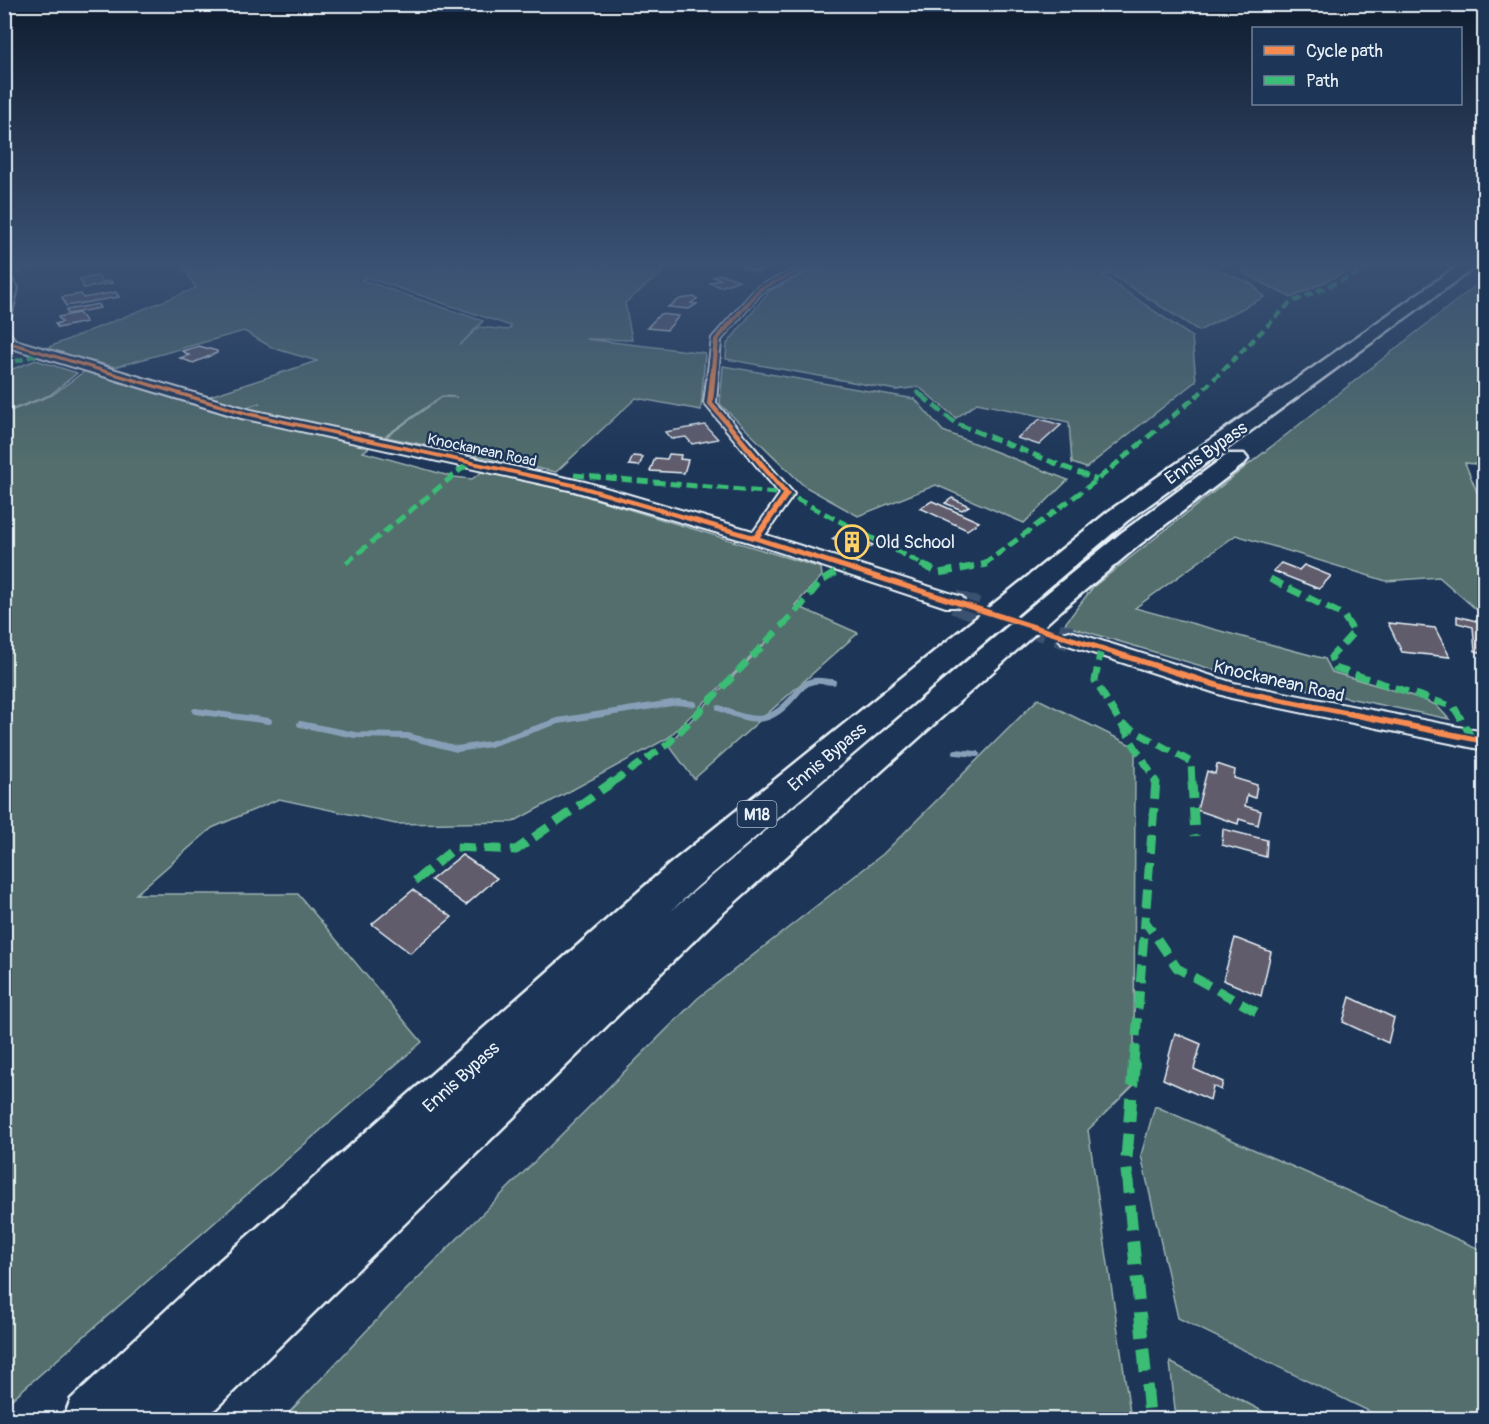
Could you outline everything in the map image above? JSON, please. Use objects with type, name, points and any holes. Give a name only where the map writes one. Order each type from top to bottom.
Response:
[{"type":"highway","name":"Ennis Bypass","points":[[92,1419],[227,1290],[684,875],[1118,516],[1377,331]]},
{"type":"highway","name":"Ennis Bypass","points":[[161,1419],[700,909],[848,779],[1130,539],[1406,331]]},
{"type":"street","points":[[724,331],[716,340],[710,403],[788,494],[756,538]]},
{"type":"street","name":"Knockanean Road","points":[[4,334],[10,342],[129,376],[224,408],[578,486],[756,538],[954,602]]},
{"type":"street","name":"Knockanean Road","points":[[1071,638],[1231,690],[1485,741]]},
{"type":"green space","points":[[88,331],[242,331],[115,367],[44,349]]},
{"type":"green space","points":[[245,331],[473,331],[460,345],[474,331],[630,331],[632,340],[586,339],[705,353],[701,410],[636,398],[556,472],[386,437],[442,397],[457,397],[442,396],[363,452],[453,477],[472,479],[483,471],[572,492],[821,568],[822,576],[795,605],[858,633],[694,779],[668,744],[773,635],[668,738],[513,822],[396,824],[279,799],[212,828],[136,894],[298,894],[422,1042],[5,1405],[5,413],[52,395],[86,370],[228,414],[260,403],[240,409],[204,398],[317,361],[273,348]]},
{"type":"green space","points":[[737,331],[1184,331],[1192,337],[1196,381],[1086,468],[1072,463],[1069,422],[977,403],[956,418],[919,387],[896,390],[726,359],[727,344]]},
{"type":"green space","points":[[1417,331],[1484,331],[1484,465],[1465,463],[1484,509],[1484,616],[1439,577],[1386,581],[1236,535],[1135,608],[1325,659],[1332,672],[1436,705],[1449,719],[1218,671],[1064,625],[1093,587]]},
{"type":"green space","points":[[36,360],[77,373],[50,395],[5,412],[5,372]]},
{"type":"green space","points":[[723,366],[915,399],[943,431],[1068,480],[1024,523],[936,485],[858,516],[804,486],[720,404]]},
{"type":"green space","points":[[1038,699],[1135,747],[1134,1085],[1088,1130],[1131,1419],[283,1419],[388,1308],[698,998],[883,854]]},
{"type":"green space","points":[[1155,1106],[1484,1251],[1484,1419],[1385,1419],[1178,1318],[1141,1155]]},
{"type":"green space","points":[[1170,1362],[1277,1419],[1176,1419]]},
{"type":"building","points":[[199,346],[217,351],[217,353],[193,363],[180,358],[189,355],[182,351]]},
{"type":"building","points":[[1040,419],[1061,425],[1039,445],[1017,438]]},
{"type":"building","points":[[705,425],[718,439],[692,444],[686,437],[671,439],[665,432]]},
{"type":"building","points":[[669,454],[681,455],[680,459],[688,460],[684,473],[650,471],[655,458],[667,459]]},
{"type":"building","points":[[633,456],[643,457],[639,466],[629,465]]},
{"type":"building","points":[[952,498],[969,506],[962,510],[945,503]]},
{"type":"building","points":[[932,501],[979,522],[967,530],[920,508]]},
{"type":"building","name":"Old School","points":[[843,532],[873,545],[862,553],[832,539]]},
{"type":"building","points":[[1281,563],[1299,570],[1304,565],[1331,576],[1319,589],[1273,571]]},
{"type":"building","points":[[1457,616],[1484,623],[1484,653],[1475,651],[1473,627],[1457,623]]},
{"type":"building","points":[[1388,623],[1435,628],[1450,657],[1402,652]]},
{"type":"building","points":[[1217,764],[1235,770],[1234,778],[1257,785],[1255,798],[1247,795],[1245,806],[1261,811],[1258,825],[1239,819],[1238,824],[1197,810],[1207,771],[1215,774]]},
{"type":"building","points":[[1223,829],[1267,840],[1266,857],[1222,845]]},
{"type":"building","points":[[462,855],[497,878],[466,905],[431,880]]},
{"type":"building","points":[[413,890],[452,917],[410,953],[372,924]]},
{"type":"building","points":[[1235,938],[1271,952],[1261,996],[1223,980]]},
{"type":"building","points":[[1350,997],[1394,1018],[1388,1043],[1343,1022]]},
{"type":"building","points":[[1175,1033],[1201,1044],[1194,1069],[1223,1082],[1221,1090],[1213,1086],[1210,1100],[1163,1079]]},
{"type":"waterway","points":[[719,708],[742,717],[761,719],[778,712],[809,683],[833,682]]},
{"type":"waterway","points":[[300,724],[355,735],[407,736],[457,749],[490,744],[558,721],[678,702],[694,704]]},
{"type":"waterway","points":[[195,711],[269,721]]},
{"type":"waterway","points":[[956,752],[977,754]]},
{"type":"tunnel","points":[[954,602],[1070,638]]},
{"type":"marked path","points":[[574,475],[787,494],[939,573],[985,565],[1097,480],[1206,388],[1262,331]]},
{"type":"marked path","points":[[4,365],[39,354]]},
{"type":"marked path","points":[[916,391],[955,423],[1097,480]]},
{"type":"marked path","points":[[346,563],[469,463]]},
{"type":"marked path","points":[[415,881],[456,847],[516,850],[668,744],[800,607],[820,582],[845,567]]},
{"type":"marked path","points":[[1270,579],[1343,615],[1354,632],[1331,657],[1335,668],[1359,678],[1427,696],[1454,707],[1472,738]]},
{"type":"marked path","points":[[1101,648],[1095,681],[1158,784],[1145,921],[1177,968],[1262,1015]]},
{"type":"marked path","points":[[1122,724],[1191,762],[1195,836]]},
{"type":"marked path","points":[[1145,921],[1126,1165],[1150,1420]]},
{"type":"cycle path","points":[[723,331],[716,340],[710,403],[787,494],[756,538]]},
{"type":"cycle path","points":[[4,335],[10,343],[247,414],[578,486],[756,538],[1231,690],[1484,741]]},
{"type":"place","name":"Old School","points":[[852,542]]}]
